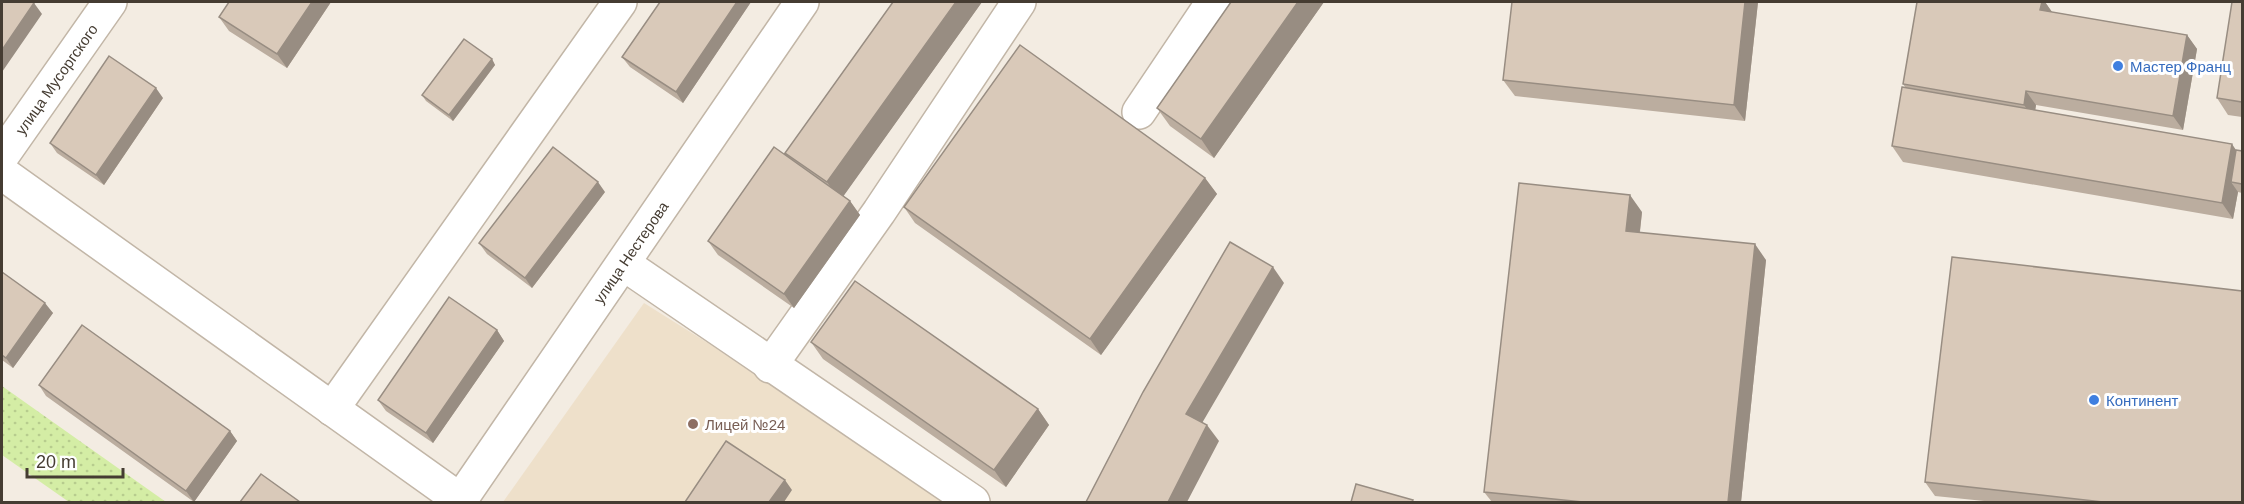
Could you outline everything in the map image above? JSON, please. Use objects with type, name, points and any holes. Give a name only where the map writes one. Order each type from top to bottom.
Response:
[{"type":"street","name":"улица Мусоргского","points":[[2,156],[110,2]]},
{"type":"street","points":[[332,409],[620,2]]},
{"type":"street","name":"улица Нестерова","points":[[460,501],[802,2]]},
{"type":"street","points":[[770,366],[879,212],[1019,2]]},
{"type":"street","points":[[1139,112],[1213,2]]},
{"type":"street","points":[[2,172],[460,501]]},
{"type":"street","points":[[624,264],[770,366],[973,502]]},
{"type":"shaded area","name":"Лицей №24","points":[[644,303],[711,345],[942,502],[503,502]]},
{"type":"green space","points":[[2,386],[166,502],[69,502],[2,455]]},
{"type":"building","points":[[2,2],[34,3],[2,50]]},
{"type":"building","points":[[229,2],[312,2],[277,54],[219,17]]},
{"type":"building","points":[[660,2],[737,2],[676,92],[622,57]]},
{"type":"building","points":[[893,2],[956,2],[827,182],[785,153]]},
{"type":"building","points":[[1231,2],[1298,2],[1201,139],[1157,108]]},
{"type":"building","points":[[1512,2],[1745,2],[1734,105],[1503,80]]},
{"type":"building","points":[[1917,2],[2042,2],[2040,10],[2187,35],[2173,116],[2026,91],[2024,105],[1903,84]]},
{"type":"building","points":[[2232,2],[2242,2],[2242,102],[2217,98]]},
{"type":"building","points":[[464,39],[492,59],[449,115],[422,95]]},
{"type":"building","points":[[1020,45],[1205,178],[1090,339],[904,207]]},
{"type":"building","points":[[109,56],[156,88],[96,175],[50,143]]},
{"type":"building","points":[[1902,87],[2232,144],[2222,203],[1892,146]]},
{"type":"building","points":[[553,147],[598,182],[525,278],[479,243]]},
{"type":"building","points":[[774,147],[850,201],[784,294],[708,241]]},
{"type":"building","points":[[2236,150],[2242,151],[2242,184],[2231,182]]},
{"type":"building","points":[[1519,183],[1630,195],[1626,231],[1755,244],[1728,502],[1583,502],[1484,492]]},
{"type":"building","points":[[1230,242],[1273,267],[1186,414],[1207,425],[1168,502],[1086,502],[1143,392]]},
{"type":"building","name":"Континент","points":[[1952,257],[2242,291],[2242,502],[2103,502],[1925,482]]},
{"type":"building","points":[[2,272],[45,303],[6,358],[2,355]]},
{"type":"building","points":[[855,281],[1038,409],[994,470],[811,342]]},
{"type":"building","points":[[449,297],[497,330],[426,433],[378,400]]},
{"type":"building","points":[[82,325],[230,431],[186,491],[39,385]]},
{"type":"building","points":[[726,441],[785,480],[769,502],[685,502]]},
{"type":"building","points":[[261,474],[300,502],[240,502]]},
{"type":"building","points":[[1356,484],[1413,500],[1412,502],[1351,502]]},
{"type":"place","name":"Мастер Франц","points":[[2118,66]]},
{"type":"place","name":"Континент","points":[[2094,400]]},
{"type":"place","name":"Лицей №24","points":[[693,424]]}]
